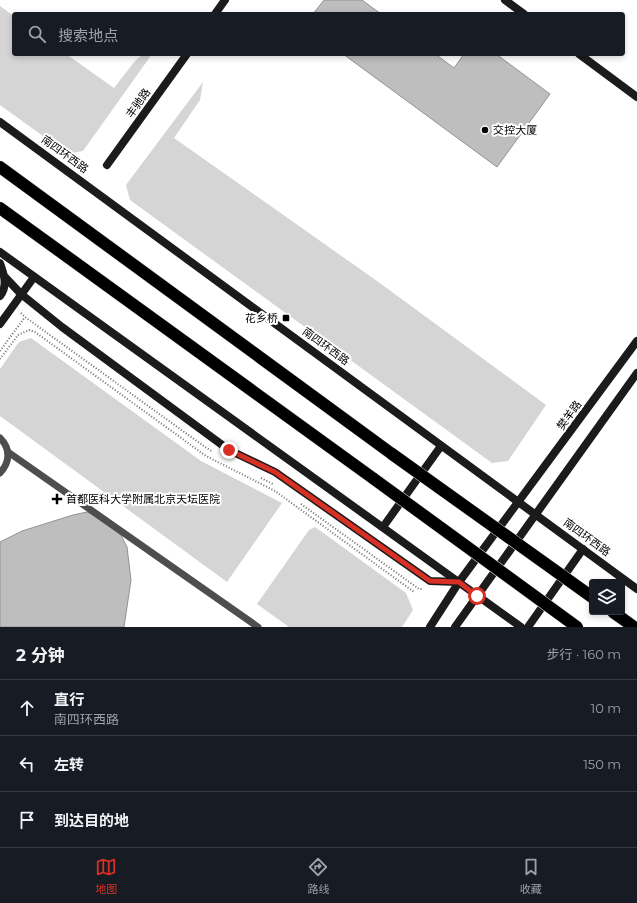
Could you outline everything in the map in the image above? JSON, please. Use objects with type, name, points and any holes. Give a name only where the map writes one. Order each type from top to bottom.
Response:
[{"type":"highway","points":[[0,167],[392,454],[589,595]]},
{"type":"highway","points":[[0,208],[577,627]]},
{"type":"highway","points":[[617,615],[634,627]]},
{"type":"main road","points":[[216,12],[225,0]]},
{"type":"main road","points":[[505,0],[521,12]]},
{"type":"main road","name":"丰驰路","points":[[108,165],[186,56]]},
{"type":"main road","points":[[582,56],[637,97]]},
{"type":"main road","name":"南四环西路","points":[[0,122],[637,589]]},
{"type":"main road","points":[[0,252],[521,627]]},
{"type":"main road","points":[[0,263],[5,277],[21,294],[62,327],[229,450],[275,472],[430,581],[459,582]]},
{"type":"main road","points":[[0,296],[3,293],[5,277]]},
{"type":"main road","points":[[0,324],[34,277]]},
{"type":"main road","name":"樊羊路","points":[[459,582],[637,341]]},
{"type":"main road","points":[[455,627],[637,373]]},
{"type":"main road","points":[[383,527],[441,446]]},
{"type":"main road","points":[[528,627],[583,549]]},
{"type":"main road","points":[[430,627],[459,582]]},
{"type":"lane","points":[[0,438],[6,445],[8,452],[8,460],[5,468],[0,473]]},
{"type":"lane","points":[[8,452],[258,627]]},
{"type":"path","points":[[0,351],[25,317]]},
{"type":"path","points":[[0,360],[18,335],[29,330],[35,332],[206,456],[275,491],[414,592]]},
{"type":"shaded area","points":[[0,6],[12,15],[12,56],[69,56],[114,88],[141,56],[151,56],[83,151],[68,154],[0,105]]},
{"type":"shaded area","points":[[203,82],[200,100],[174,138],[377,281],[546,405],[508,461],[492,463],[130,200],[126,185]]},
{"type":"shaded area","points":[[31,338],[201,461],[282,503],[227,582],[0,416],[0,369],[19,342]]},
{"type":"shaded area","points":[[315,527],[406,593],[413,610],[402,627],[289,627],[257,604],[309,530]]},
{"type":"building","points":[[324,0],[362,0],[378,12],[315,12]]},
{"type":"building","name":"交控大厦","points":[[346,56],[438,56],[454,68],[463,56],[499,56],[550,94],[497,167]]},
{"type":"building","points":[[87,512],[96,515],[121,535],[127,547],[131,580],[124,627],[0,627],[0,542],[22,531]]},
{"type":"place","name":"交控大厦","points":[[485,130]]},
{"type":"place","name":"花乡桥","points":[[286,318]]},
{"type":"place","name":"首都医科大学附属北京天坛医院","points":[[57,499]]},
{"type":"route","points":[[229,450],[275,472],[430,581],[459,582],[477,596]]}]
